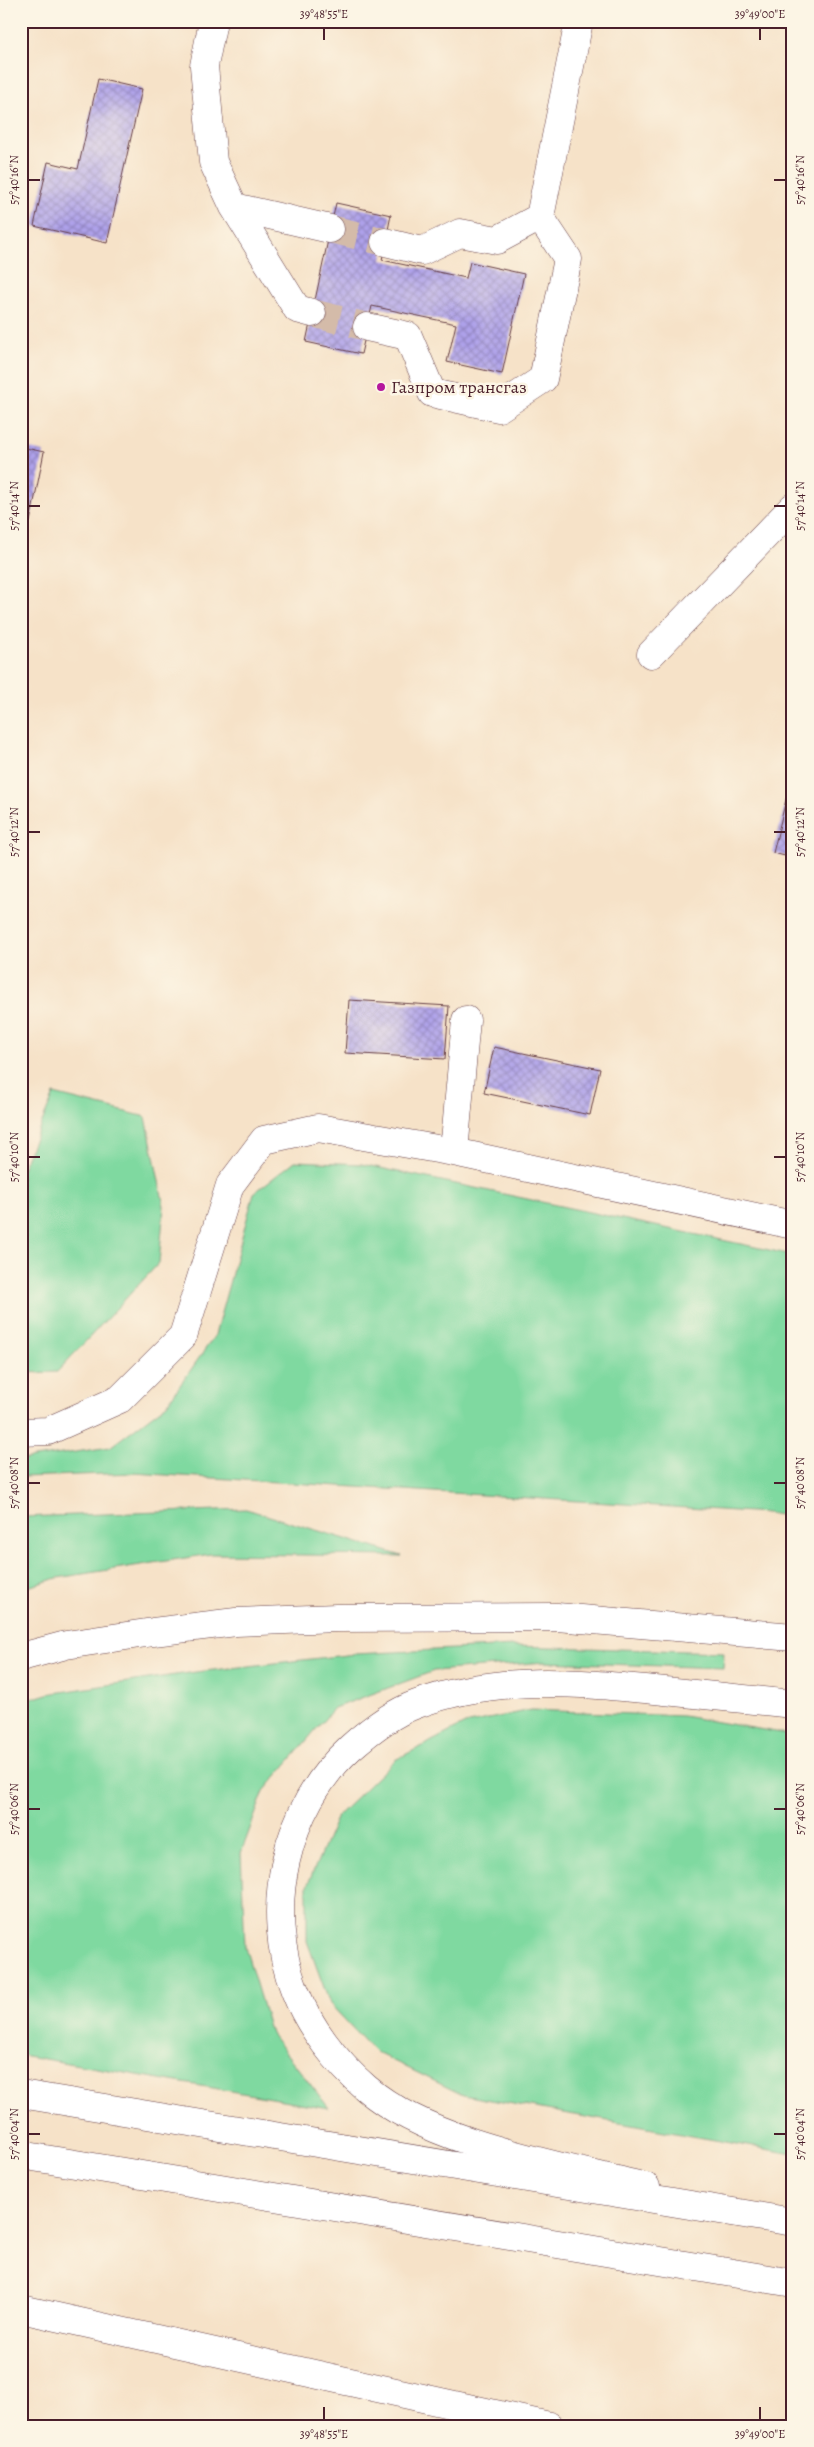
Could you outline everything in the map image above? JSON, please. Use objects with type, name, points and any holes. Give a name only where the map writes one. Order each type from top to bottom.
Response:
[{"type":"main road","points":[[367,326],[408,336],[432,393],[499,408],[543,379],[568,259],[540,218],[579,21]]},
{"type":"main road","points":[[212,27],[204,66],[213,162],[234,207],[297,309],[312,313]]},
{"type":"main road","points":[[234,207],[330,229]]},
{"type":"main road","points":[[385,242],[422,251],[460,233],[497,240],[540,218]]},
{"type":"main road","points":[[651,654],[793,507]]},
{"type":"main road","points":[[454,1152],[466,1020]]},
{"type":"main road","points":[[21,1432],[48,1431],[120,1398],[183,1336],[230,1185],[264,1140],[318,1128],[454,1152],[793,1225]]},
{"type":"main road","points":[[21,1657],[66,1645],[153,1632],[236,1622],[336,1618],[558,1617],[793,1638]]},
{"type":"main road","points":[[783,2221],[499,2149],[444,2132],[402,2111],[367,2089],[338,2059],[315,2028],[295,1992],[284,1955],[280,1917],[283,1876],[293,1835],[312,1794],[336,1761],[371,1729],[414,1705],[460,1691],[505,1683],[608,1686],[793,1704]]},
{"type":"main road","points":[[21,2094],[783,2221]]},
{"type":"main road","points":[[21,2155],[793,2283]]},
{"type":"main road","points":[[21,2309],[549,2426]]},
{"type":"green space","points":[[54,1094],[146,1117],[164,1206],[159,1263],[57,1372],[21,1373],[21,1171]]},
{"type":"green space","points":[[295,1161],[361,1164],[793,1255],[793,1517],[767,1513],[134,1473],[21,1477],[21,1460],[110,1447],[167,1404],[215,1335],[254,1193]]},
{"type":"green space","points":[[246,1509],[402,1556],[211,1554],[57,1578],[21,1589],[21,1517]]},
{"type":"green space","points":[[513,1646],[724,1652],[723,1668],[545,1662],[434,1671],[334,1708],[264,1791],[241,1853],[245,1947],[271,2034],[329,2108],[21,2055],[21,1702],[47,1694],[196,1672],[355,1654]]},
{"type":"green space","points":[[531,1710],[683,1716],[793,1735],[793,2154],[463,2095],[375,2052],[330,2004],[307,1941],[307,1886],[337,1816],[395,1760],[465,1724]]},
{"type":"green space","points":[[793,2411],[793,2426],[780,2426]]},
{"type":"building","points":[[98,79],[142,89],[107,243],[34,226],[48,162],[78,169]]},
{"type":"building","points":[[336,203],[391,215],[382,260],[466,278],[470,262],[524,274],[502,374],[447,362],[456,324],[372,306],[361,354],[306,342]]},
{"type":"building","points":[[21,447],[44,452],[30,522],[21,521]]},
{"type":"building","points":[[793,775],[793,858],[773,853]]},
{"type":"building","points":[[349,1000],[449,1006],[445,1059],[345,1053]]},
{"type":"building","points":[[494,1047],[600,1069],[590,1115],[484,1093]]},
{"type":"tunnel","points":[[330,229],[385,242]]},
{"type":"tunnel","points":[[312,313],[367,327]]},
{"type":"place","name":"Газпром трансгаз","points":[[381,387]]}]
